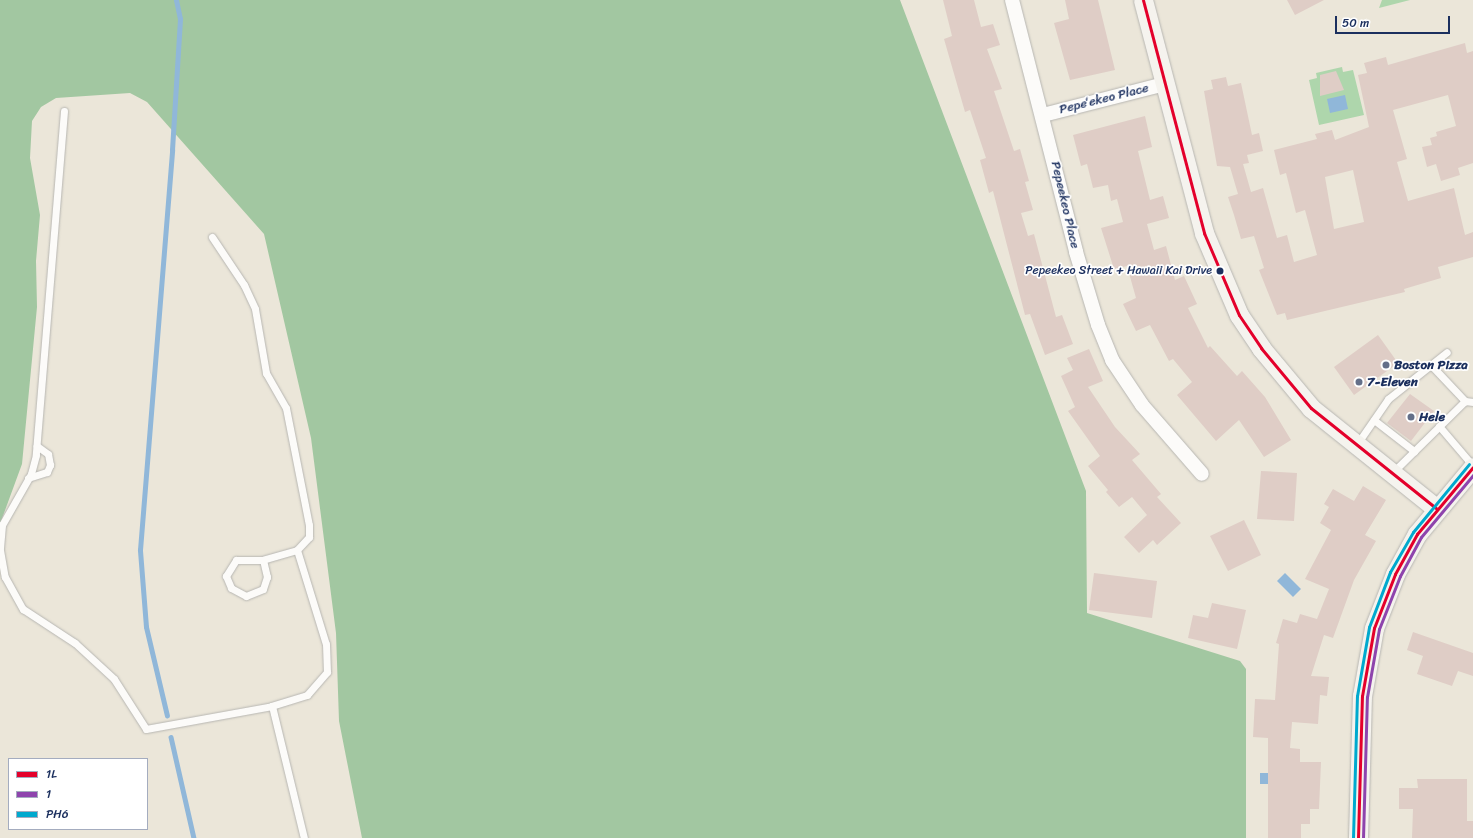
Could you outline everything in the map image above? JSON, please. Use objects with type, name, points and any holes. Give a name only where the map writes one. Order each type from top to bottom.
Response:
[{"type":"street","name":"Pepeekeo Place","points":[[1012,0],[1043,115],[1076,252],[1112,360],[1142,405],[1202,474]]},
{"type":"street","points":[[1142,0],[1204,233],[1239,315],[1261,348],[1312,408],[1436,508]]},
{"type":"street","name":"Pepeʻekeo Place","points":[[1043,115],[1165,84]]},
{"type":"street","points":[[1358,838],[1362,703],[1374,628],[1395,574],[1436,508],[1473,466]]},
{"type":"lane","points":[[64,111],[37,446],[28,478],[4,516],[0,535],[2,566],[13,596],[29,614],[75,643],[103,668],[122,689],[146,729],[272,706],[307,695],[327,672],[326,644],[297,550]]},
{"type":"lane","points":[[212,237],[250,296],[266,374],[285,404],[310,532],[306,542],[297,550],[263,560],[242,558],[231,564],[228,582],[240,594],[253,596],[263,589],[267,577],[263,560]]},
{"type":"lane","points":[[1356,445],[1388,399],[1447,352]]},
{"type":"lane","points":[[1393,472],[1440,426],[1469,401],[1431,365]]},
{"type":"lane","points":[[1374,420],[1414,451]]},
{"type":"lane","points":[[1440,426],[1473,466]]},
{"type":"lane","points":[[28,478],[48,472],[50,465],[48,454],[37,446]]},
{"type":"lane","points":[[272,706],[304,838]]},
{"type":"green space","points":[[0,0],[900,0],[1086,491],[1087,613],[1240,661],[1246,669],[1246,838],[362,838],[339,721],[336,633],[311,438],[264,234],[147,102],[130,93],[56,98],[41,107],[32,121],[30,158],[40,215],[36,261],[37,307],[22,464],[0,524]]},
{"type":"green space","points":[[1382,0],[1410,0],[1379,8]]},
{"type":"green space","points":[[1342,67],[1343,72],[1353,70],[1364,115],[1319,125],[1309,80],[1317,78],[1316,73]]},
{"type":"water","points":[[1345,95],[1348,109],[1330,113],[1327,99]]},
{"type":"water","points":[[1285,573],[1301,589],[1293,597],[1277,581]]},
{"type":"water","points":[[1260,773],[1284,773],[1284,784],[1260,784]]},
{"type":"building","points":[[943,0],[974,0],[981,27],[993,24],[1000,45],[987,49],[1002,89],[994,91],[1014,151],[1020,149],[1029,181],[1025,182],[1033,210],[1021,213],[1028,236],[1034,234],[1056,317],[1062,315],[1073,344],[1045,355],[1030,314],[1025,315],[993,191],[989,193],[980,160],[986,158],[970,110],[965,112],[944,39],[952,36]]},
{"type":"building","points":[[1065,0],[1098,0],[1115,70],[1070,80],[1054,23],[1069,19]]},
{"type":"building","points":[[1287,0],[1324,0],[1295,15]]},
{"type":"building","points":[[1465,43],[1467,53],[1473,51],[1473,163],[1458,168],[1460,175],[1441,181],[1436,164],[1427,167],[1422,147],[1432,145],[1430,138],[1437,136],[1436,132],[1456,126],[1448,95],[1393,110],[1407,159],[1397,162],[1408,201],[1454,188],[1465,235],[1473,232],[1473,257],[1438,267],[1441,278],[1404,289],[1405,292],[1287,320],[1285,313],[1277,315],[1259,270],[1264,268],[1254,236],[1241,239],[1228,197],[1238,194],[1230,167],[1217,166],[1204,91],[1213,89],[1211,80],[1226,77],[1228,86],[1241,83],[1252,135],[1259,133],[1263,151],[1247,155],[1249,163],[1243,164],[1251,192],[1263,188],[1277,238],[1287,235],[1294,262],[1317,255],[1305,210],[1296,213],[1286,173],[1280,175],[1274,150],[1317,139],[1315,134],[1332,130],[1335,140],[1369,127],[1358,75],[1367,73],[1364,63],[1386,57],[1388,65]],"holes":[[[1353,170],[1364,222],[1334,229],[1325,177]]]},
{"type":"building","points":[[1336,71],[1344,90],[1320,96],[1320,75]]},
{"type":"building","points":[[1145,116],[1152,147],[1138,151],[1150,200],[1163,196],[1169,218],[1147,224],[1154,250],[1166,246],[1175,280],[1184,276],[1197,304],[1188,308],[1208,348],[1210,346],[1237,376],[1242,371],[1265,397],[1291,440],[1264,457],[1239,420],[1216,441],[1177,395],[1192,382],[1173,359],[1169,361],[1150,325],[1136,331],[1123,304],[1136,298],[1127,266],[1114,269],[1101,228],[1123,222],[1117,199],[1111,201],[1108,185],[1093,188],[1087,164],[1081,166],[1073,135]]},
{"type":"building","points":[[1378,335],[1398,363],[1354,395],[1334,367]]},
{"type":"building","points":[[1089,349],[1103,381],[1088,387],[1115,427],[1140,454],[1132,460],[1161,494],[1157,497],[1181,523],[1157,545],[1153,540],[1139,553],[1124,537],[1147,515],[1132,497],[1119,507],[1106,492],[1108,490],[1088,466],[1100,456],[1068,411],[1075,407],[1061,376],[1073,370],[1067,358]]},
{"type":"building","name":"Hele","points":[[1410,394],[1434,411],[1411,441],[1387,423]]},
{"type":"building","points":[[1261,471],[1297,473],[1294,521],[1257,519]]},
{"type":"building","points":[[1363,486],[1386,500],[1365,535],[1376,541],[1354,580],[1333,638],[1324,635],[1311,676],[1329,677],[1327,696],[1320,695],[1318,724],[1292,722],[1290,748],[1300,749],[1300,762],[1321,762],[1319,809],[1310,809],[1310,824],[1301,824],[1301,838],[1268,838],[1268,738],[1253,737],[1255,699],[1275,700],[1279,644],[1276,643],[1283,619],[1297,623],[1300,614],[1317,619],[1329,589],[1305,579],[1331,530],[1320,523],[1329,507],[1324,504],[1333,489],[1354,501]]},
{"type":"building","points":[[1244,520],[1261,555],[1228,571],[1210,536]]},
{"type":"building","points":[[1094,573],[1157,581],[1152,618],[1089,610]]},
{"type":"building","points":[[1212,603],[1246,610],[1237,649],[1188,638],[1193,615],[1208,618]]},
{"type":"building","points":[[1413,632],[1473,653],[1473,676],[1458,671],[1452,686],[1417,674],[1423,656],[1407,650]]},
{"type":"building","points":[[1417,779],[1467,779],[1467,821],[1473,821],[1473,838],[1412,838],[1413,809],[1399,809],[1399,788],[1418,788]]},
{"type":"waterway","points":[[167,716],[146,627],[140,550],[172,150],[180,19],[176,0]]},
{"type":"waterway","points":[[171,737],[194,838]]},
{"type":"transit line","name":"1L","points":[[1143,0],[1204,233],[1239,315],[1261,348],[1311,408],[1436,508]]},
{"type":"transit line","name":"PH6","points":[[1353,838],[1357,696],[1369,627],[1390,572],[1413,532],[1469,464]]},
{"type":"transit line","name":"1L","points":[[1358,838],[1362,696],[1374,628],[1395,574],[1417,534],[1473,467]]},
{"type":"transit line","name":"1","points":[[1363,838],[1367,697],[1379,629],[1400,576],[1421,537],[1473,475]]},
{"type":"place","name":"Pepeekeo Street + Hawaii Kai Drive","points":[[1220,271]]},
{"type":"place","name":"Boston Pizza","points":[[1386,365]]},
{"type":"place","name":"7-Eleven","points":[[1359,382]]},
{"type":"place","name":"Hele","points":[[1411,417]]}]
